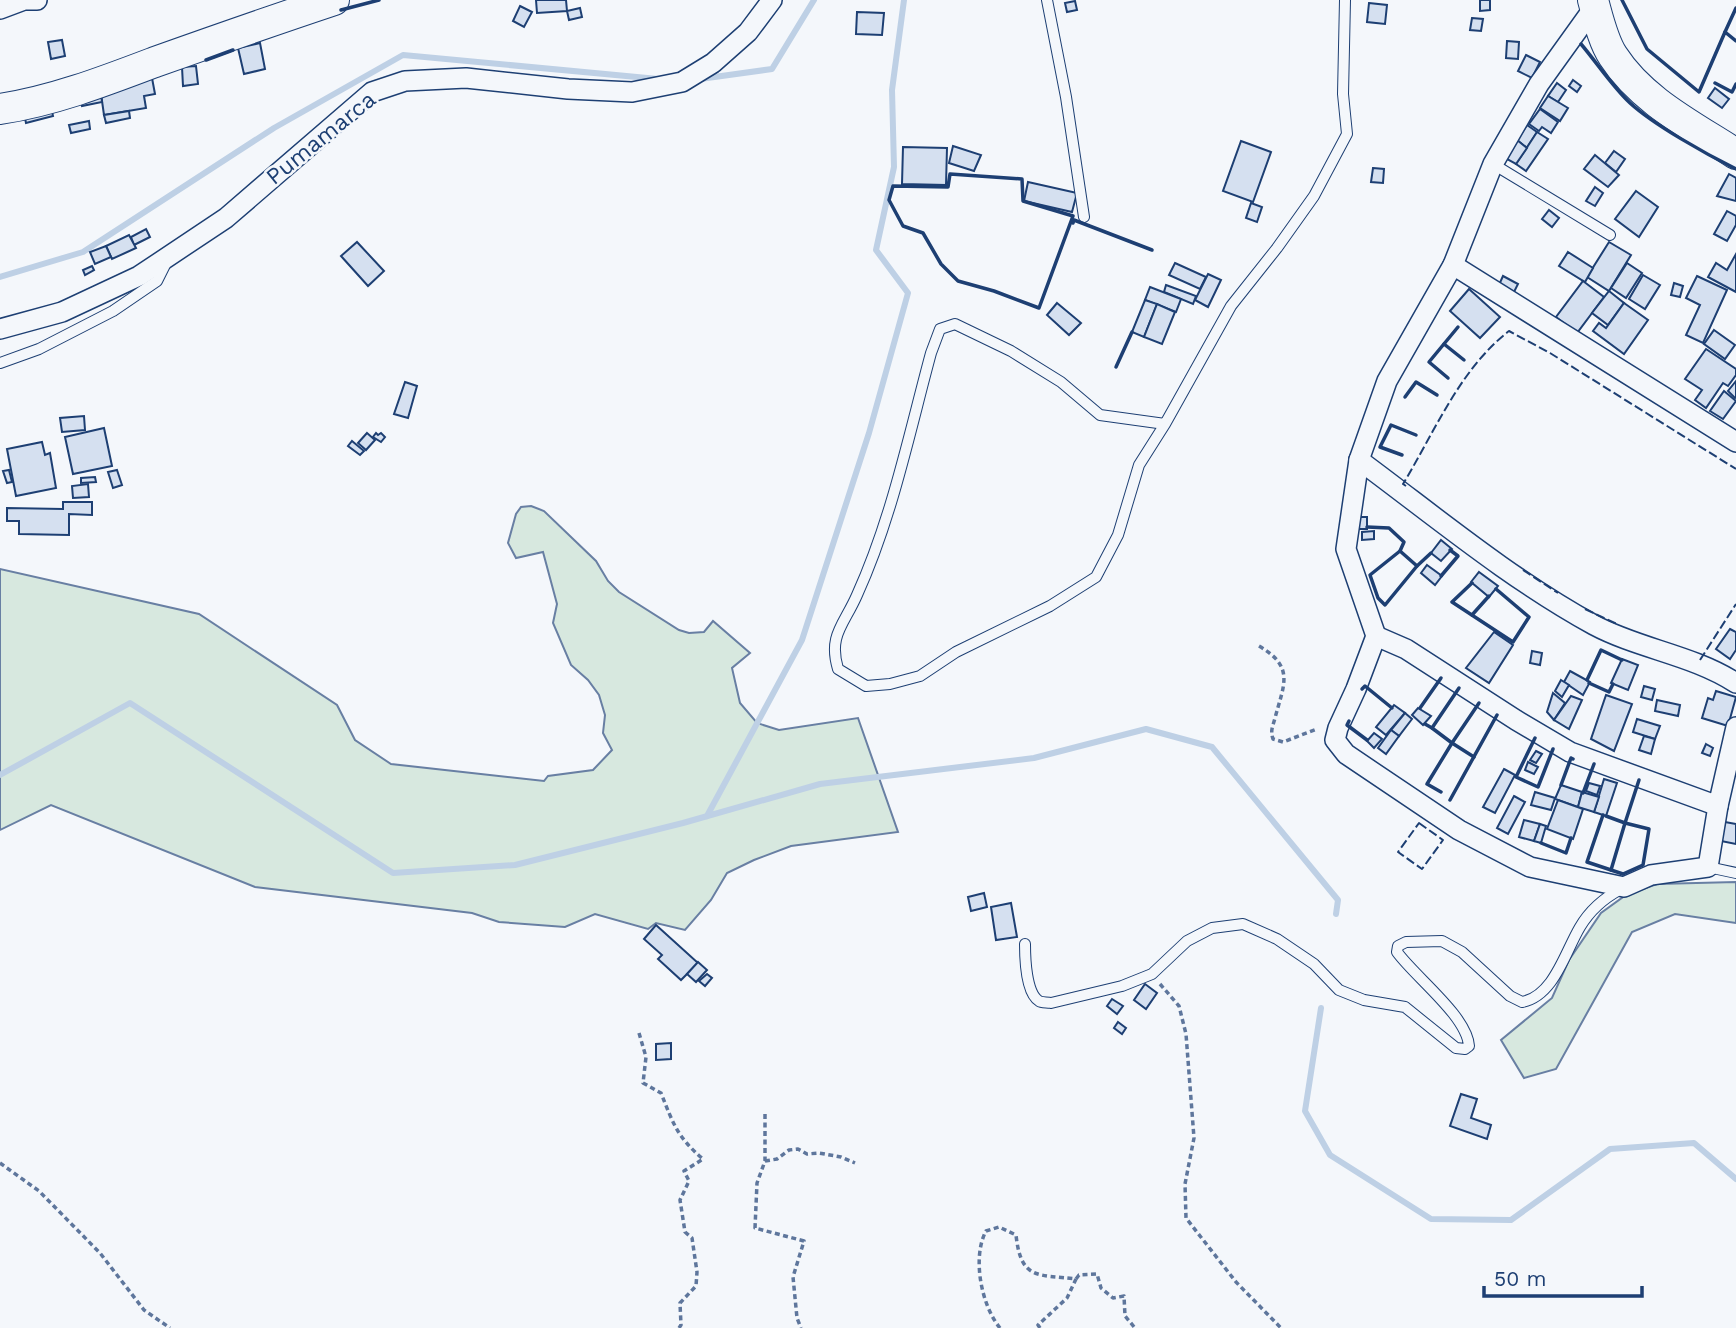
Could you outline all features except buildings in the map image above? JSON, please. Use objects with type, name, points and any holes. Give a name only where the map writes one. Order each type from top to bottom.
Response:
[{"type":"main road","points":[[0,109],[93,85],[262,23],[334,0]]},
{"type":"main road","points":[[1594,3],[1611,54],[1632,81],[1665,109],[1736,154]]},
{"type":"street","points":[[0,9],[24,0],[37,0]]},
{"type":"street","name":"Pumamarca","points":[[0,329],[62,312],[139,276],[226,218],[372,92],[405,80],[466,78],[568,89],[632,92],[682,82],[713,63],[739,40],[772,0]]},
{"type":"street","points":[[1594,3],[1539,85],[1493,164],[1453,265],[1387,381],[1359,460],[1346,549],[1376,636],[1335,740],[1346,754],[1470,836],[1530,867],[1624,887],[1651,875],[1708,867],[1718,806],[1733,754],[1736,727]]},
{"type":"street","points":[[1453,265],[1736,442]]},
{"type":"street","points":[[1359,460],[1532,588],[1597,626],[1714,671],[1736,684]]},
{"type":"street","points":[[1376,636],[1406,649],[1570,752],[1718,806]]},
{"type":"lane","points":[[1047,0],[1066,97],[1084,217]]},
{"type":"lane","points":[[1165,424],[1100,415],[1060,382],[1011,351],[955,324],[940,329],[931,353],[887,517],[869,568],[841,624],[833,651],[838,669],[866,686],[890,684],[920,676],[956,652],[1050,606],[1097,578],[1118,535],[1139,465],[1165,424],[1231,306],[1314,196],[1347,134],[1343,94],[1345,0]]},
{"type":"lane","points":[[1493,164],[1610,235]]},
{"type":"lane","points":[[0,363],[39,349],[113,311],[157,281],[169,256]]},
{"type":"lane","points":[[1708,867],[1736,873]]},
{"type":"lane","points":[[1024,944],[1032,992],[1039,1001],[1051,1003],[1122,986],[1152,974],[1187,940],[1212,928],[1243,925],[1277,939],[1314,964],[1339,990],[1364,1000],[1405,1007],[1456,1048],[1465,1049],[1469,1046],[1468,1036],[1437,995],[1403,960],[1397,952],[1398,946],[1406,942],[1442,941],[1462,951],[1510,996],[1521,1002],[1534,1000],[1551,981],[1581,925],[1592,911],[1607,897],[1624,887]]},
{"type":"path","points":[[1259,646],[1281,664],[1285,674],[1283,694],[1270,732],[1273,739],[1283,742],[1310,730],[1322,728],[1335,740]]},
{"type":"path","points":[[1152,974],[1179,1006],[1186,1034],[1194,1138],[1185,1184],[1186,1217],[1236,1282],[1281,1328]]},
{"type":"path","points":[[639,1033],[646,1057],[643,1083],[661,1093],[671,1122],[691,1149],[703,1159],[684,1171],[689,1181],[680,1200],[685,1232],[692,1238],[696,1286],[680,1303],[679,1328]]},
{"type":"path","points":[[765,1114],[765,1161],[757,1183],[755,1228],[804,1241],[793,1277],[797,1318],[801,1328]]},
{"type":"path","points":[[765,1161],[777,1159],[789,1150],[797,1149],[807,1154],[841,1157],[855,1163]]},
{"type":"path","points":[[0,1163],[39,1191],[100,1253],[144,1310],[170,1328]]},
{"type":"path","points":[[1000,1328],[984,1299],[981,1280],[982,1240],[986,1231],[999,1227],[1016,1235],[1019,1258],[1026,1268],[1038,1276],[1076,1279]]},
{"type":"path","points":[[1040,1328],[1038,1325],[1068,1298],[1079,1275],[1097,1274],[1101,1288],[1112,1298],[1124,1296],[1125,1316],[1135,1328]]},
{"type":"shaded area","points":[[531,506],[544,511],[596,561],[608,581],[619,592],[679,630],[689,633],[704,632],[713,621],[750,653],[732,668],[740,703],[757,723],[779,730],[858,718],[898,832],[791,846],[754,860],[727,873],[711,900],[685,930],[656,923],[648,929],[595,914],[565,927],[499,922],[472,913],[255,887],[51,805],[0,830],[0,569],[199,614],[337,705],[355,740],[391,764],[544,781],[548,776],[593,770],[612,750],[603,733],[605,715],[599,695],[588,680],[571,665],[553,623],[557,604],[543,552],[516,558],[508,543],[516,514],[521,507]]},
{"type":"shaded area","points":[[1736,882],[1736,923],[1675,914],[1632,932],[1556,1069],[1524,1078],[1501,1040],[1552,998],[1569,960],[1601,913],[1626,895],[1657,884]]},
{"type":"waterway","points":[[700,79],[772,69],[814,0]]},
{"type":"waterway","points":[[707,816],[802,640],[869,433],[908,293],[876,250],[894,167],[892,90],[904,0]]},
{"type":"waterway","points":[[0,277],[83,252],[274,128],[403,55],[658,79]]},
{"type":"waterway","points":[[0,775],[130,703],[393,873],[515,865],[683,823],[820,784],[1034,758],[1146,729],[1212,747],[1338,900],[1336,914]]},
{"type":"waterway","points":[[1321,1008],[1305,1111],[1330,1155],[1431,1219],[1511,1220],[1610,1149],[1694,1143],[1736,1179]]},
{"type":"fence","points":[[1406,486],[1403,484],[1462,382],[1476,363],[1509,331],[1550,353],[1736,469]]},
{"type":"fence","points":[[1523,570],[1558,593]]},
{"type":"fence","points":[[1700,660],[1736,604]]},
{"type":"fence","points":[[1585,609],[1617,624]]},
{"type":"fence","points":[[1419,823],[1443,840],[1422,869],[1398,852],[1419,823]]},
{"type":"wall","points":[[341,10],[379,0]]},
{"type":"wall","points":[[1622,0],[1647,49],[1699,92],[1725,32],[1736,41]]},
{"type":"wall","points":[[1725,32],[1736,8]]},
{"type":"wall","points":[[1581,44],[1617,89],[1640,112],[1681,139],[1736,169]]},
{"type":"wall","points":[[206,60],[233,50]]},
{"type":"wall","points":[[1715,83],[1732,92],[1736,84]]},
{"type":"wall","points":[[950,174],[1022,179],[1023,201],[1073,216],[1039,308],[958,281],[941,264],[923,233],[903,226],[889,200],[893,186],[948,187],[950,174]]},
{"type":"wall","points":[[1073,223],[1074,220],[1152,250]]},
{"type":"wall","points":[[1448,378],[1429,362],[1458,327]]},
{"type":"wall","points":[[1116,367],[1132,332]]},
{"type":"wall","points":[[1444,344],[1464,360]]},
{"type":"wall","points":[[1405,397],[1416,382],[1437,395]]},
{"type":"wall","points":[[1402,455],[1380,447],[1391,425],[1416,435]]},
{"type":"wall","points":[[1367,527],[1389,528],[1404,542],[1400,551]]},
{"type":"wall","points":[[1441,576],[1458,556],[1450,550]]},
{"type":"wall","points":[[1400,551],[1417,566],[1385,605],[1378,598],[1370,575],[1400,551]]},
{"type":"wall","points":[[1417,566],[1431,553]]},
{"type":"wall","points":[[1472,583],[1452,602],[1513,642],[1529,617],[1496,589]]},
{"type":"wall","points":[[1472,615],[1489,596]]},
{"type":"wall","points":[[1587,680],[1601,650],[1622,660]]},
{"type":"wall","points":[[1420,708],[1441,678]]},
{"type":"wall","points":[[1589,683],[1609,692],[1613,684]]},
{"type":"wall","points":[[1362,689],[1365,686],[1392,708]]},
{"type":"wall","points":[[1425,724],[1432,728],[1459,688]]},
{"type":"wall","points":[[1432,728],[1452,743],[1479,703]]},
{"type":"wall","points":[[1450,800],[1497,715]]},
{"type":"wall","points":[[1349,721],[1347,725],[1367,740]]},
{"type":"wall","points":[[1535,738],[1516,777],[1538,787],[1553,749]]},
{"type":"wall","points":[[1441,792],[1427,784],[1452,743],[1474,757]]},
{"type":"wall","points":[[1561,785],[1571,758],[1573,759]]},
{"type":"wall","points":[[1583,793],[1594,764]]},
{"type":"wall","points":[[1603,815],[1587,862],[1623,874],[1643,865],[1649,829],[1625,823],[1639,780]]},
{"type":"wall","points":[[1606,816],[1625,823],[1611,870]]},
{"type":"wall","points":[[1541,843],[1566,853],[1571,838]]}]
